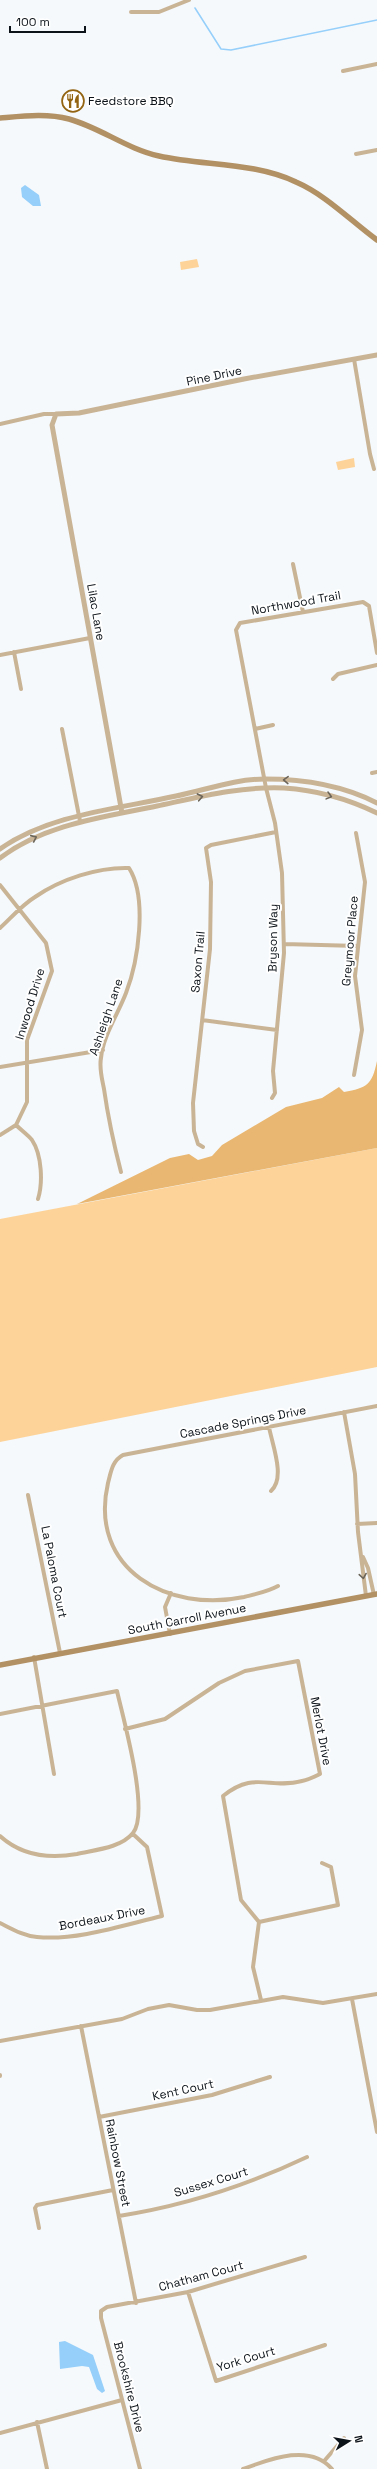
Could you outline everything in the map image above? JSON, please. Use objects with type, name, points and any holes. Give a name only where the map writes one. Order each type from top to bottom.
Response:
[{"type":"main road","points":[[0,118],[37,115],[62,117],[128,146],[158,156],[275,174],[297,182],[316,194],[377,240]]},
{"type":"main road","name":"South Carroll Avenue","points":[[0,1665],[34,1657],[170,1634],[375,1594]]},
{"type":"street","points":[[130,12],[159,12],[189,0]]},
{"type":"street","points":[[343,71],[377,64]]},
{"type":"street","points":[[356,154],[377,150]]},
{"type":"street","name":"Pine Drive","points":[[56,414],[79,414],[377,355]]},
{"type":"street","points":[[354,359],[374,470]]},
{"type":"street","points":[[0,424],[44,414],[56,414]]},
{"type":"street","name":"Lilac Lane","points":[[56,414],[52,425],[121,811]]},
{"type":"street","points":[[293,564],[303,612]]},
{"type":"street","name":"Northwood Trail","points":[[265,779],[236,630],[237,626],[303,612],[367,603],[377,653]]},
{"type":"street","points":[[0,655],[90,638]]},
{"type":"street","points":[[14,652],[21,689]]},
{"type":"street","points":[[333,679],[338,674],[377,665]]},
{"type":"street","points":[[255,728],[273,725]]},
{"type":"street","points":[[62,729],[80,819]]},
{"type":"street","points":[[0,849],[42,828],[169,800],[234,782],[265,779],[304,780],[327,785],[377,803]]},
{"type":"street","name":"Bryson Way","points":[[265,779],[276,832],[282,873],[284,944],[273,1071],[275,1093],[272,1098]]},
{"type":"street","points":[[169,800],[240,790],[266,788],[301,790],[328,795],[377,813]]},
{"type":"street","points":[[0,858],[42,834],[80,819]]},
{"type":"street","name":"Saxon Trail","points":[[203,1147],[198,1144],[194,1131],[193,1103],[210,949],[211,882],[206,848],[211,845],[276,832]]},
{"type":"street","name":"Greymoor Place","points":[[354,1075],[362,1030],[355,988],[365,882],[356,833]]},
{"type":"street","name":"Ashleigh Lane","points":[[21,909],[35,897],[64,882],[110,869],[129,868],[137,886],[139,929],[134,965],[127,992],[103,1050],[101,1070],[113,1139],[121,1172]]},
{"type":"street","name":"Inwood Drive","points":[[0,885],[21,909],[46,943],[49,950],[52,971],[45,995],[30,1028],[26,1062],[27,1102],[16,1125]]},
{"type":"street","points":[[0,928],[21,909]]},
{"type":"street","points":[[284,944],[358,946]]},
{"type":"street","points":[[202,1020],[277,1030]]},
{"type":"street","points":[[0,1067],[103,1050]]},
{"type":"street","points":[[0,1135],[16,1125],[33,1141],[36,1150],[42,1187],[38,1199]]},
{"type":"street","name":"Cascade Springs Drive","points":[[171,1593],[149,1584],[129,1570],[115,1554],[109,1535],[105,1502],[114,1462],[123,1455],[377,1406]]},
{"type":"street","points":[[344,1412],[355,1474],[362,1570],[366,1596]]},
{"type":"street","points":[[269,1427],[278,1473],[277,1483],[271,1491]]},
{"type":"street","name":"La Paloma Court","points":[[28,1495],[60,1653]]},
{"type":"street","points":[[358,1524],[377,1523]]},
{"type":"street","points":[[362,1557],[368,1568],[375,1594]]},
{"type":"street","points":[[170,1634],[165,1607],[171,1593],[194,1600],[218,1601],[269,1591],[278,1586]]},
{"type":"street","points":[[34,1657],[44,1704],[48,1751],[54,1774]]},
{"type":"street","name":"Merlot Drive","points":[[125,1730],[165,1720],[219,1683],[246,1671],[298,1661],[320,1774],[302,1782],[272,1782],[254,1780],[241,1783],[222,1796],[241,1900],[259,1922]]},
{"type":"street","points":[[0,1714],[44,1704],[117,1691],[137,1778],[138,1824],[133,1834],[119,1843],[106,1847],[56,1856],[28,1853],[12,1846],[0,1836]]},
{"type":"street","name":"Bordeaux Drive","points":[[0,1923],[20,1933],[37,1937],[59,1938],[162,1916],[147,1847],[133,1834]]},
{"type":"street","points":[[261,2000],[253,1967],[259,1922],[338,1905],[331,1867],[322,1863]]},
{"type":"street","points":[[0,2041],[122,2019],[143,2010],[169,2005],[197,2010],[210,2010],[283,1997],[323,2003],[377,1994]]},
{"type":"street","points":[[352,1999],[377,2132]]},
{"type":"street","name":"Rainbow Street","points":[[81,2026],[136,2303]]},
{"type":"street","name":"Kent Court","points":[[99,2117],[212,2095],[270,2077]]},
{"type":"street","name":"Sussex Court","points":[[119,2216],[150,2211],[215,2192],[274,2172],[307,2157]]},
{"type":"street","points":[[39,2228],[35,2208],[37,2205],[113,2190]]},
{"type":"street","name":"Chatham Court","points":[[102,2311],[107,2307],[136,2303],[188,2292],[305,2257]]},
{"type":"street","name":"York Court","points":[[188,2292],[216,2380],[325,2345]]},
{"type":"street","name":"Brookshire Drive","points":[[102,2311],[101,2318],[140,2469]]},
{"type":"street","points":[[0,2433],[122,2400]]},
{"type":"street","points":[[37,2422],[47,2469]]},
{"type":"street","points":[[325,2460],[344,2438]]},
{"type":"street","points":[[243,2469],[273,2458],[287,2455],[302,2455],[325,2460],[332,2469]]},
{"type":"shaded area","points":[[197,259],[199,267],[181,270],[180,262]]},
{"type":"shaded area","points":[[354,458],[355,467],[338,470],[336,462]]},
{"type":"shaded area","points":[[377,1061],[377,1148],[77,1204],[170,1158],[189,1154],[198,1160],[212,1156],[222,1145],[286,1107],[322,1098],[339,1087],[344,1092],[363,1087],[373,1075]]},
{"type":"shaded area","points":[[377,1148],[377,1367],[0,1442],[0,1219]]},
{"type":"water","points":[[25,185],[39,195],[41,206],[33,206],[22,197],[21,188]]},
{"type":"water","points":[[65,2341],[93,2355],[105,2391],[102,2393],[97,2389],[89,2367],[82,2366],[60,2369],[59,2342]]},
{"type":"waterway","points":[[195,8],[221,49],[231,50],[377,20]]},
{"type":"place","name":"Feedstore BBQ","points":[[73,101]]}]
